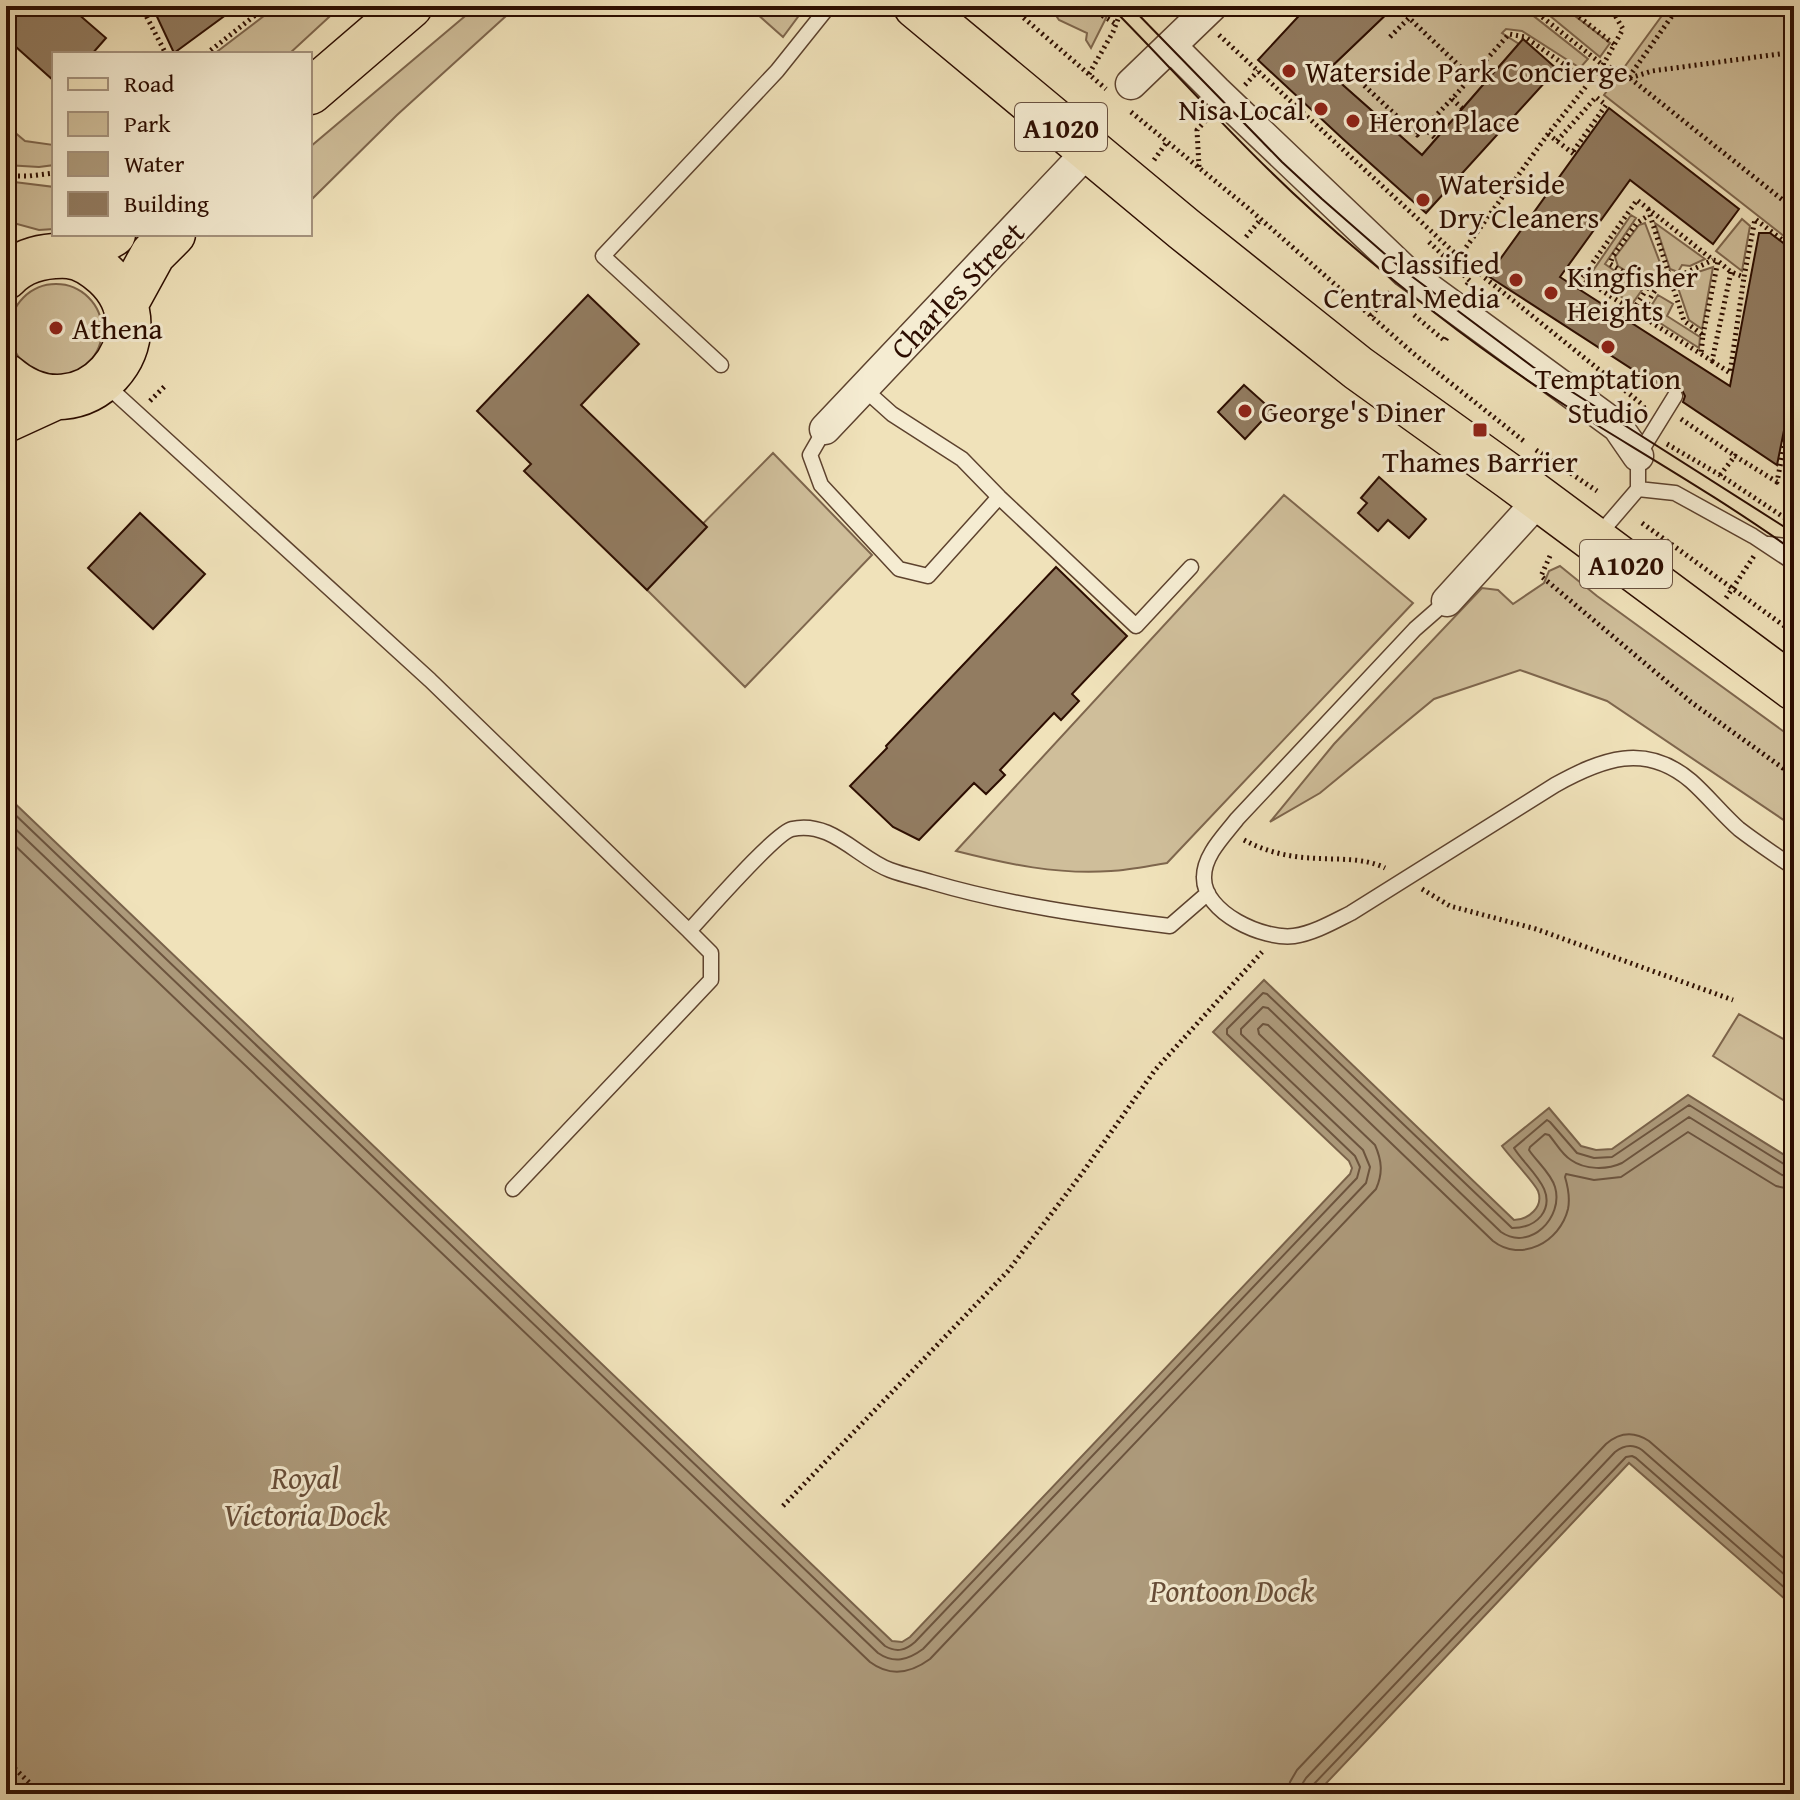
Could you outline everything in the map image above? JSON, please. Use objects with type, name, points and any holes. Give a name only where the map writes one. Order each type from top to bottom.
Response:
[{"type":"main road","points":[[312,90],[410,6]]},
{"type":"main road","name":"A1020","points":[[916,6],[1207,248],[1358,368],[1794,688]]},
{"type":"main road","points":[[74,257],[110,236]]},
{"type":"main road","points":[[125,305],[153,254],[171,236]]},
{"type":"main road","points":[[6,420],[54,398],[80,394],[103,381],[121,360],[128,333],[125,305],[114,283],[96,267],[74,257],[61,256],[37,258],[11,268]]},
{"type":"main road","points":[[6,376],[35,394],[54,398]]},
{"type":"street","points":[[1124,96],[1192,25],[1224,100],[1406,272],[1645,445]]},
{"type":"street","name":"Charles Street","points":[[825,429],[1089,150]]},
{"type":"street","points":[[1447,601],[1539,500]]},
{"type":"lane","points":[[721,365],[603,256],[777,71],[829,6]]},
{"type":"lane","points":[[103,381],[430,680],[711,953],[711,980],[513,1189]]},
{"type":"lane","points":[[863,388],[892,414],[962,459],[1136,626],[1191,567]]},
{"type":"lane","points":[[1594,540],[1638,489],[1645,445],[1671,403]]},
{"type":"lane","points":[[825,429],[810,455],[821,485],[899,569],[928,576],[999,497]]},
{"type":"lane","points":[[1638,489],[1675,493],[1794,563]]},
{"type":"lane","points":[[1763,543],[1794,547]]},
{"type":"lane","points":[[1447,601],[1415,629],[1213,850],[1204,875],[1205,885],[1221,908],[1244,925],[1277,937],[1297,936],[1321,928],[1351,913],[1583,769],[1622,757],[1642,758],[1679,773],[1738,828],[1794,868]]},
{"type":"lane","points":[[689,931],[763,851],[789,829],[814,827],[849,844],[887,869],[979,896],[1074,914],[1170,926],[1208,893]]},
{"type":"path","points":[[141,6],[165,52]]},
{"type":"path","points":[[209,52],[267,6]]},
{"type":"path","points":[[1010,6],[1089,74],[1124,96],[1167,142],[1261,219],[1413,353],[1531,447],[1597,491]]},
{"type":"path","points":[[1087,6],[1116,24]]},
{"type":"path","points":[[1089,74],[1123,6]]},
{"type":"path","points":[[1528,6],[1603,65],[1621,71],[1794,209]]},
{"type":"path","points":[[1565,6],[1615,45]]},
{"type":"path","points":[[1459,257],[1548,134],[1603,65],[1623,29],[1613,12],[1617,6]]},
{"type":"path","points":[[1629,78],[1679,6]]},
{"type":"path","points":[[1390,37],[1409,18],[1471,77]]},
{"type":"path","points":[[1192,25],[1258,71],[1459,257],[1643,405],[1645,445],[1720,475],[1794,524]]},
{"type":"path","points":[[1347,83],[1354,76],[1417,135],[1509,34],[1525,37],[1589,82]]},
{"type":"path","points":[[1629,78],[1652,71],[1794,52]]},
{"type":"path","points":[[1477,70],[1489,80]]},
{"type":"path","points":[[1249,81],[1258,71]]},
{"type":"path","points":[[1548,134],[1557,141],[1574,154],[1606,105],[1596,97],[1557,141]]},
{"type":"path","points":[[1452,99],[1463,109]]},
{"type":"path","points":[[1200,168],[1197,130],[1224,100]]},
{"type":"path","points":[[1424,128],[1436,139]]},
{"type":"path","points":[[1152,162],[1167,142]]},
{"type":"path","points":[[6,176],[52,173]]},
{"type":"path","points":[[1744,277],[1731,272],[1648,212],[1637,200],[1582,278],[1730,373],[1755,219],[1794,249]]},
{"type":"path","points":[[1648,212],[1684,321],[1703,335]]},
{"type":"path","points":[[1648,212],[1610,264],[1648,287]]},
{"type":"path","points":[[1242,242],[1261,219]]},
{"type":"path","points":[[1435,235],[1428,244],[1470,281]]},
{"type":"path","points":[[1668,272],[1681,275],[1715,260]]},
{"type":"path","points":[[1701,354],[1715,260]]},
{"type":"path","points":[[1712,361],[1731,272]]},
{"type":"path","points":[[1633,310],[1648,287],[1670,280]]},
{"type":"path","points":[[1641,313],[1660,283]]},
{"type":"path","points":[[1371,316],[1388,294]]},
{"type":"path","points":[[1671,403],[1735,456],[1777,482],[1794,394]]},
{"type":"path","points":[[1720,475],[1735,456]]},
{"type":"path","points":[[1642,523],[1794,633]]},
{"type":"path","points":[[1724,602],[1763,543]]},
{"type":"path","points":[[1550,556],[1541,576],[1691,702],[1794,776]]},
{"type":"path","points":[[1229,829],[1260,849],[1306,858],[1373,862],[1450,906],[1536,929],[1733,1000]]},
{"type":"path","points":[[783,1506],[1008,1271],[1155,1070],[1277,937]]},
{"type":"path","points":[[6,1760],[41,1794]]},
{"type":"green space","points":[[277,6],[341,6],[291,52],[217,52]]},
{"type":"green space","points":[[477,6],[517,6],[397,115],[312,199],[312,145]]},
{"type":"green space","points":[[748,6],[806,6],[783,37]]},
{"type":"green space","points":[[1045,6],[1112,6],[1091,48],[1086,40],[1087,33],[1059,20]]},
{"type":"green space","points":[[1395,6],[1521,6],[1588,59],[1580,68],[1522,31],[1506,29],[1502,33],[1519,44],[1422,155],[1327,71]]},
{"type":"green space","points":[[1538,6],[1562,6],[1610,43],[1600,57]]},
{"type":"green space","points":[[1669,6],[1794,6],[1794,244],[1604,95]]},
{"type":"green space","points":[[6,125],[25,141],[52,145],[52,165],[6,165]]},
{"type":"green space","points":[[6,181],[52,187],[52,229],[39,230],[6,221]]},
{"type":"green space","points":[[1631,215],[1636,218],[1605,264],[1642,290],[1632,304],[1590,275]]},
{"type":"green space","points":[[1742,219],[1750,226],[1742,271],[1716,251]]},
{"type":"green space","points":[[1645,223],[1665,276],[1644,282],[1618,266],[1615,257],[1639,225]]},
{"type":"green space","points":[[1655,223],[1705,259],[1690,266],[1682,265],[1678,272],[1670,269]]},
{"type":"green space","points":[[1713,267],[1702,329],[1689,320],[1674,276],[1683,277]]},
{"type":"green space","points":[[56,284],[73,288],[88,298],[98,313],[102,330],[98,347],[88,362],[73,372],[56,376],[39,372],[24,362],[14,347],[10,330],[14,313],[24,298],[39,288]]},
{"type":"green space","points":[[1658,295],[1673,304],[1667,316],[1700,337],[1699,348],[1646,314]]},
{"type":"green space","points":[[773,453],[872,555],[745,687],[642,585]]},
{"type":"green space","points":[[1284,495],[1413,603],[1167,863],[1091,872],[1052,870],[956,851]]},
{"type":"green space","points":[[1560,566],[1794,739],[1794,827],[1607,701],[1520,670],[1434,699],[1320,793],[1270,822],[1334,744],[1482,588],[1498,590],[1513,604],[1544,583],[1549,571]]},
{"type":"green space","points":[[1739,1014],[1794,1045],[1794,1107],[1713,1056]]},
{"type":"water","points":[[6,795],[892,1641],[902,1642],[910,1637],[1350,1174],[1352,1168],[1349,1161],[1213,1032],[1264,980],[1514,1220],[1534,1212],[1539,1197],[1536,1187],[1502,1146],[1549,1108],[1581,1146],[1596,1150],[1612,1149],[1688,1095],[1794,1161],[1794,1607],[1629,1463],[1316,1794],[23,1794],[6,1778]]},
{"type":"building","points":[[6,6],[69,6],[106,38],[94,52],[52,52],[52,79],[6,38]]},
{"type":"building","points":[[152,6],[238,6],[175,52]]},
{"type":"building","name":"Heron Place","points":[[1308,6],[1395,6],[1327,71],[1422,155],[1523,39],[1557,69],[1426,213],[1258,60]]},
{"type":"building","name":"Kingfisher Heights","points":[[1609,108],[1739,209],[1713,244],[1630,180],[1560,277],[1730,386],[1759,233],[1770,233],[1794,251],[1794,381],[1777,465],[1683,402],[1685,396],[1681,388],[1675,386],[1666,391],[1488,276]]},
{"type":"building","points":[[588,295],[639,344],[581,405],[707,527],[647,590],[524,471],[531,464],[477,411]]},
{"type":"building","name":"George's Diner","points":[[1244,385],[1272,410],[1245,439],[1218,412]]},
{"type":"building","points":[[1379,477],[1426,519],[1409,538],[1388,520],[1378,531],[1358,513],[1367,503],[1361,498]]},
{"type":"building","points":[[140,513],[205,574],[153,629],[88,568]]},
{"type":"building","points":[[1056,567],[1127,636],[1072,694],[1079,701],[1061,720],[1054,713],[1000,770],[1005,775],[986,794],[974,783],[919,840],[893,827],[850,786]]},
{"type":"tram line","points":[[1110,6],[1290,190],[1414,296],[1539,388],[1713,496],[1794,551]]},
{"type":"tram line","points":[[1130,6],[1282,162],[1402,269],[1533,367],[1794,533]]},
{"type":"place","name":"Waterside Park Concierge","points":[[1289,71]]},
{"type":"place","name":"Nisa Local","points":[[1321,109]]},
{"type":"place","name":"Heron Place","points":[[1353,121]]},
{"type":"place","name":"Waterside Dry Cleaners","points":[[1423,200]]},
{"type":"place","name":"Classified Central Media","points":[[1516,280]]},
{"type":"place","name":"Kingfisher Heights","points":[[1551,293]]},
{"type":"place","name":"Athena","points":[[56,328]]},
{"type":"place","name":"Temptation Studio","points":[[1608,347]]},
{"type":"place","name":"George's Diner","points":[[1245,411]]},
{"type":"place","name":"Thames Barrier","points":[[1480,430]]},
{"type":"water label","name":"Royal Victoria Dock","points":[[305,1496]]},
{"type":"water label","name":"Pontoon Dock","points":[[1232,1590]]}]
